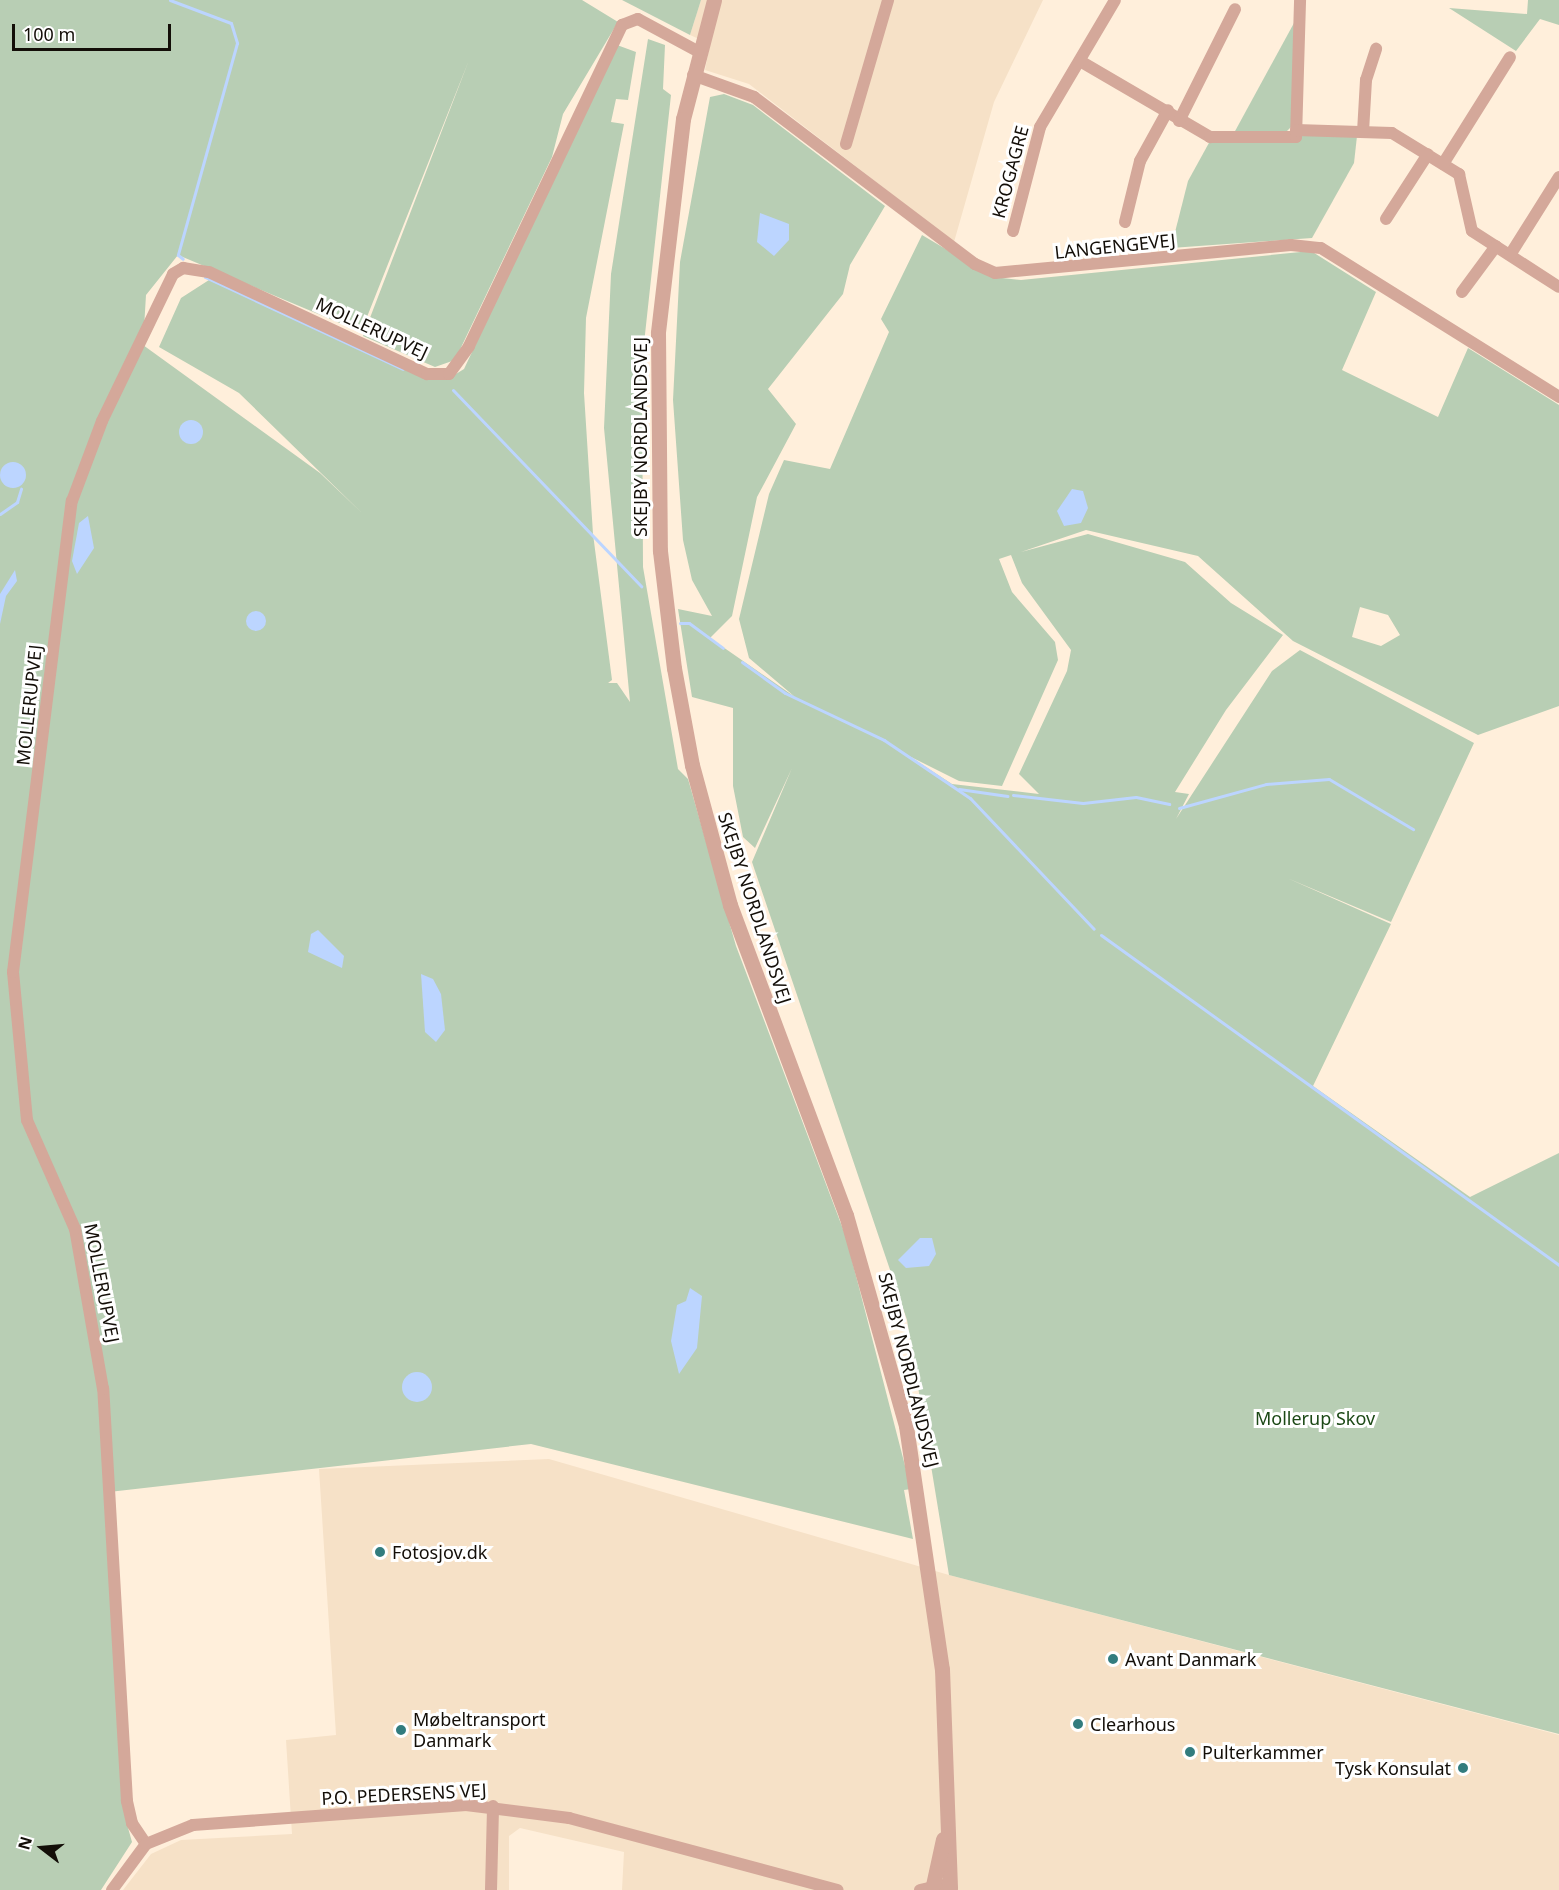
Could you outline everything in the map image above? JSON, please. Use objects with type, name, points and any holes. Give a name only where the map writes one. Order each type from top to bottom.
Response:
[{"type":"street","name":"SKEJBY NORDLANDSVEJ","points":[[714,0],[693,75],[675,173],[658,333],[660,551],[674,668],[692,765],[727,895],[846,1215],[896,1385],[933,1592],[949,1812],[951,1889]]},
{"type":"street","points":[[846,144],[888,0]]},
{"type":"street","name":"KROGAGRE","points":[[1013,231],[1040,127],[1115,0]]},
{"type":"street","points":[[1080,61],[1168,110],[1179,121],[1210,138],[1296,137],[1300,0]]},
{"type":"street","points":[[1179,121],[1235,9]]},
{"type":"street","name":"MOLLERUPVEJ","points":[[146,1844],[132,1823],[127,1801],[103,1389],[75,1230],[27,1120],[13,972],[72,501],[166,283],[183,268],[209,272],[427,374],[449,374],[469,346],[615,36],[630,20],[644,21],[699,52]]},
{"type":"street","points":[[1363,132],[1365,80],[1376,49]]},
{"type":"street","points":[[1443,164],[1510,57]]},
{"type":"street","name":"LANGENGEVEJ","points":[[693,75],[754,97],[975,264],[995,273],[1308,245],[1356,267],[1559,398]]},
{"type":"street","points":[[1125,222],[1140,161],[1168,110]]},
{"type":"street","points":[[1296,130],[1392,133],[1428,154],[1459,174],[1472,231],[1559,286]]},
{"type":"street","points":[[1386,219],[1428,154]]},
{"type":"street","points":[[1510,255],[1559,177]]},
{"type":"street","points":[[1462,292],[1496,246]]},
{"type":"street","points":[[491,1890],[493,1806]]},
{"type":"street","name":"P.O. PEDERSENS VEJ","points":[[146,1844],[193,1826],[493,1806],[569,1818],[837,1890]]},
{"type":"street","name":"SKEJBY NORDLANDSVEJ","points":[[926,1887],[949,1812]]},
{"type":"street","points":[[112,1890],[146,1844]]},
{"type":"street","points":[[926,1887],[951,1889]]},
{"type":"shaded area","points":[[701,0],[1043,0],[994,102],[954,242],[749,84],[705,70],[710,44],[690,35]]},
{"type":"shaded area","points":[[549,1459],[949,1575],[1559,1735],[1559,1890],[622,1890],[624,1852],[520,1828],[509,1836],[509,1890],[123,1890],[151,1854],[181,1840],[292,1834],[286,1740],[336,1735],[319,1469]]},
{"type":"green space","points":[[0,0],[582,0],[618,22],[563,114],[552,157],[455,360],[435,367],[363,336],[469,60],[361,332],[178,255],[146,295],[143,345],[320,473],[363,514],[239,393],[159,347],[181,298],[209,280],[359,348],[451,377],[464,369],[617,45],[636,52],[628,100],[616,99],[611,122],[624,124],[586,318],[584,393],[593,534],[612,680],[608,683],[617,683],[630,702],[604,428],[611,274],[648,39],[665,45],[663,89],[671,95],[642,362],[643,567],[678,769],[688,779],[736,946],[846,1237],[911,1489],[904,1490],[913,1539],[531,1444],[109,1492],[125,1817],[132,1842],[101,1890],[0,1890]]},
{"type":"green space","points":[[622,0],[701,0],[690,35]]},
{"type":"green space","points":[[1528,0],[1559,0],[1559,25],[1540,19],[1516,51],[1449,8],[1527,14]]},
{"type":"green space","points":[[1294,23],[1293,125],[1284,134],[1234,133]]},
{"type":"green space","name":"Mollerup Skov","points":[[724,94],[753,105],[885,206],[850,265],[843,294],[768,389],[796,424],[757,497],[732,616],[710,638],[795,697],[749,658],[739,619],[769,494],[784,460],[830,469],[889,332],[881,319],[922,235],[993,277],[1021,280],[1311,251],[1376,292],[1342,370],[1438,417],[1468,348],[1559,405],[1559,706],[1478,735],[1293,641],[1198,556],[1086,530],[1021,552],[1088,534],[1185,562],[1231,603],[1283,635],[1226,710],[1175,792],[1189,794],[1176,819],[1272,671],[1300,650],[1474,743],[1391,922],[1287,878],[1391,924],[1313,1086],[1470,1197],[1559,1153],[1559,1734],[949,1575],[907,1320],[752,862],[792,768],[755,848],[743,837],[733,786],[733,708],[692,697],[678,609],[712,616],[692,580],[683,540],[673,400],[680,262],[710,97]],"holes":[[[1011,555],[1022,583],[1071,650],[1067,671],[1019,774],[1039,794],[952,784],[909,756],[959,781],[1002,786],[1058,660],[1055,642],[1012,592],[999,559]],[[1360,607],[1388,615],[1400,635],[1381,646],[1352,637]]]},
{"type":"green space","points":[[1300,132],[1357,136],[1354,163],[1312,238],[1171,248],[1188,181],[1210,141]]},
{"type":"water","points":[[760,213],[789,224],[789,240],[774,256],[757,242]]},
{"type":"water","points":[[191,420],[200,423],[203,432],[200,441],[191,444],[182,441],[179,432],[182,423]]},
{"type":"water","points":[[13,462],[22,466],[26,475],[22,484],[13,488],[4,484],[0,475],[4,466]]},
{"type":"water","points":[[1072,489],[1083,491],[1088,508],[1081,523],[1064,526],[1057,511]]},
{"type":"water","points":[[88,516],[94,548],[77,574],[72,561],[79,523]]},
{"type":"water","points":[[15,570],[17,581],[6,596],[0,624],[0,594]]},
{"type":"water","points":[[252,611],[260,611],[266,617],[266,625],[260,631],[252,631],[246,625],[246,617]]},
{"type":"water","points":[[318,930],[344,956],[342,968],[308,952],[311,934]]},
{"type":"water","points":[[421,974],[433,979],[441,994],[445,1030],[436,1042],[425,1032]]},
{"type":"water","points":[[920,1238],[932,1238],[936,1254],[929,1266],[906,1268],[898,1260]]},
{"type":"water","points":[[690,1288],[702,1296],[697,1348],[679,1374],[671,1341],[677,1305],[686,1301]]},
{"type":"water","points":[[417,1372],[428,1376],[432,1387],[428,1398],[417,1402],[406,1398],[402,1387],[406,1376]]},
{"type":"waterway","points":[[170,0],[231,23],[237,43],[178,255],[183,259]]},
{"type":"waterway","points":[[205,277],[403,369]]},
{"type":"waterway","points":[[453,390],[641,586]]},
{"type":"waterway","points":[[0,514],[17,502],[21,489]]},
{"type":"waterway","points":[[680,623],[689,623],[723,648]]},
{"type":"waterway","points":[[742,662],[785,693],[884,740],[970,798],[1094,929]]},
{"type":"waterway","points":[[1179,808],[1266,784],[1329,779],[1413,829]]},
{"type":"waterway","points":[[959,789],[1007,796]]},
{"type":"waterway","points":[[1013,795],[1083,803],[1136,797],[1169,804]]},
{"type":"waterway","points":[[1101,935],[1559,1265]]},
{"type":"place","name":"Fotosjov.dk","points":[[380,1552]]},
{"type":"place","name":"Avant Danmark","points":[[1113,1659]]},
{"type":"place","name":"Clearhous","points":[[1078,1724]]},
{"type":"place","name":"Møbeltransport Danmark","points":[[401,1730]]},
{"type":"place","name":"Pulterkammer","points":[[1190,1752]]},
{"type":"place","name":"Tysk Konsulat","points":[[1463,1768]]}]
